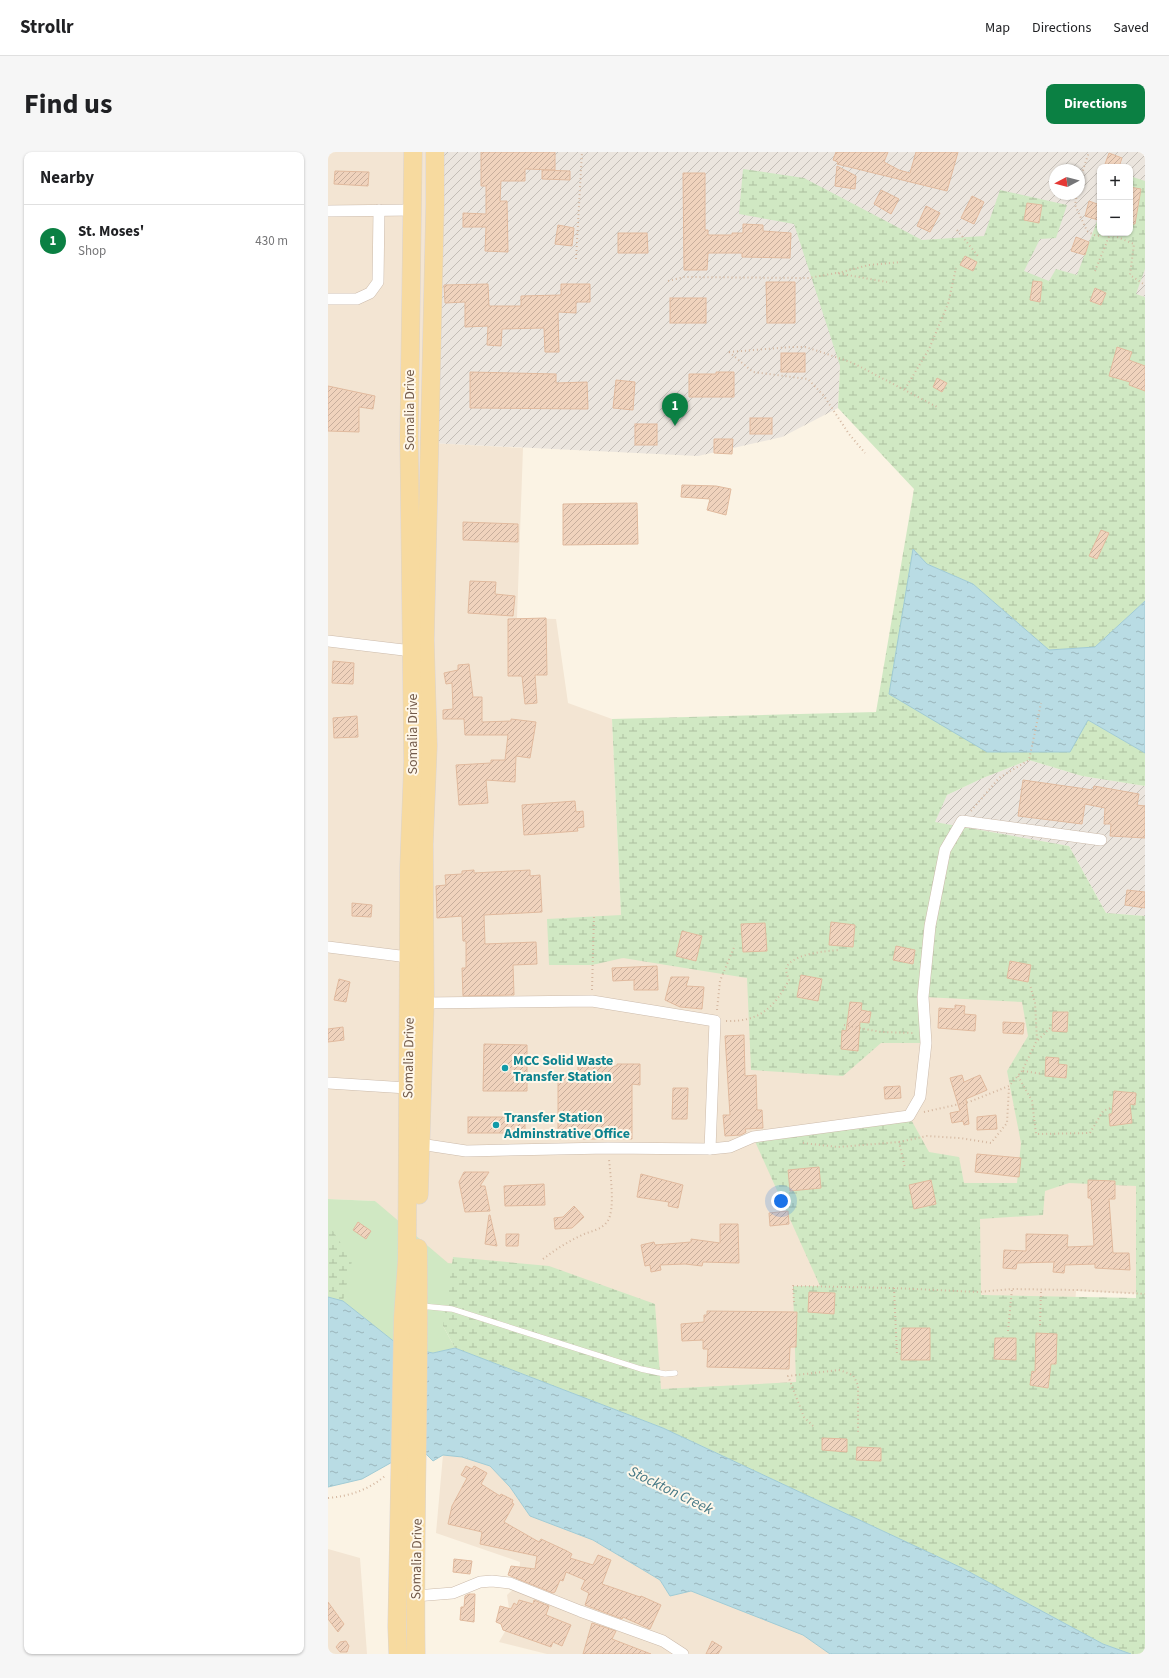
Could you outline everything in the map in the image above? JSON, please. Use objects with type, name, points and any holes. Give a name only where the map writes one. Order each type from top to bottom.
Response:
[{"type":"main road","name":"Somalia Drive","points":[[413,152],[409,438],[413,761],[408,956],[407,1088],[408,1222],[414,1312]]},
{"type":"main road","name":"Somalia Drive","points":[[414,1312],[425,1003],[424,844],[428,746],[425,640],[435,152]]},
{"type":"main road","points":[[409,1463],[414,1312]]},
{"type":"main road","name":"Somalia Drive","points":[[409,1463],[416,1654]]},
{"type":"main road","name":"Somalia Drive","points":[[398,1654],[397,1627],[409,1463]]},
{"type":"street","points":[[328,299],[357,299],[370,293],[378,282],[379,210]]},
{"type":"street","points":[[328,211],[412,210]]},
{"type":"street","points":[[328,641],[412,651]]},
{"type":"street","points":[[420,1144],[466,1151],[608,1148],[710,1149],[730,1147],[753,1137],[909,1116],[920,1097],[925,1038],[923,997],[930,926],[945,850],[962,821],[1101,840]]},
{"type":"street","points":[[328,947],[408,956]]},
{"type":"street","points":[[425,1003],[592,1002],[716,1020],[710,1149]]},
{"type":"street","points":[[328,1083],[407,1088]]},
{"type":"street","points":[[415,1596],[453,1593],[480,1582],[510,1582],[580,1611],[663,1641],[683,1654]]},
{"type":"lane","points":[[414,1312],[452,1309],[641,1369],[665,1374],[675,1373]]},
{"type":"path","points":[[576,259],[582,152]]},
{"type":"path","points":[[1084,164],[1088,152]]},
{"type":"path","points":[[1076,200],[1075,205],[1087,231],[1097,236]]},
{"type":"path","points":[[956,230],[978,256]]},
{"type":"path","points":[[1095,271],[1109,236]]},
{"type":"path","points":[[1115,236],[1134,244],[1130,276],[1145,285]]},
{"type":"path","points":[[668,281],[684,277],[809,278],[869,265],[901,262]]},
{"type":"path","points":[[905,389],[928,349],[948,304],[956,268]]},
{"type":"path","points":[[836,273],[887,282]]},
{"type":"path","points":[[865,453],[849,434],[824,396],[808,379],[753,372],[729,352],[805,347],[836,356],[905,389],[939,408]]},
{"type":"path","points":[[962,821],[999,778],[1029,760],[1041,703]]},
{"type":"path","points":[[592,1002],[594,916]]},
{"type":"path","points":[[736,945],[720,981],[716,1020],[742,1022],[755,1018],[772,1005],[783,991],[789,980],[786,970],[793,960],[815,952],[839,950]]},
{"type":"path","points":[[1030,986],[1035,1003],[1037,1040]]},
{"type":"path","points":[[844,1025],[925,1038]]},
{"type":"path","points":[[909,1116],[969,1102],[1009,1086],[1022,1071],[1037,1040],[1050,1028]]},
{"type":"path","points":[[1022,1071],[1043,1074]]},
{"type":"path","points":[[1018,1076],[1032,1101],[1036,1134],[1090,1133],[1103,1111],[1113,1108]]},
{"type":"path","points":[[799,1142],[838,1147],[899,1142],[927,1136],[960,1138],[991,1143],[1007,1123],[1009,1086]]},
{"type":"path","points":[[899,1142],[905,1168]]},
{"type":"path","points":[[543,1258],[582,1235],[601,1229],[608,1221],[612,1205],[608,1148]]},
{"type":"path","points":[[794,1302],[793,1286],[894,1288],[978,1292],[1012,1290],[1145,1294]]},
{"type":"path","points":[[894,1288],[896,1355]]},
{"type":"path","points":[[1008,1331],[1012,1290]]},
{"type":"path","points":[[1040,1326],[1041,1291]]},
{"type":"path","points":[[813,1426],[804,1417],[788,1376],[839,1370],[853,1375],[858,1385],[858,1432]]},
{"type":"path","points":[[328,1498],[343,1496],[373,1486],[409,1463]]},
{"type":"shaded area","points":[[328,152],[435,152],[430,443],[523,448],[517,618],[556,619],[568,703],[612,719],[621,915],[930,926],[1144,1085],[1145,1294],[1076,1291],[1068,1409],[661,1389],[444,1275],[375,1201],[328,1199]]},
{"type":"shaded area","points":[[435,152],[1145,152],[1145,297],[1077,276],[1049,281],[840,366],[838,408],[782,437],[698,456],[430,443]]},
{"type":"shaded area","points":[[1029,760],[1082,776],[1145,786],[1145,916],[1106,913],[1069,846],[934,822],[947,795],[983,778]]},
{"type":"shaded area","points":[[443,1455],[462,1457],[490,1466],[510,1487],[530,1516],[593,1540],[660,1580],[670,1596],[691,1591],[803,1635],[830,1654],[547,1654],[499,1642],[507,1628],[505,1621],[509,1608],[507,1595],[518,1585],[520,1562],[436,1533]]},
{"type":"shaded area","points":[[328,1549],[360,1558],[367,1654],[328,1654]]},
{"type":"green space","points":[[743,169],[804,178],[922,240],[984,236],[1000,190],[1067,205],[1056,238],[1040,239],[1024,271],[1049,281],[1056,269],[1077,275],[1097,221],[1097,236],[1133,236],[1133,177],[1145,181],[1145,269],[1136,294],[1145,297],[1145,601],[1095,647],[1049,650],[973,584],[927,564],[889,693],[1088,720],[1145,753],[1145,786],[1082,776],[1029,760],[983,778],[947,795],[935,822],[1069,846],[1106,913],[1145,916],[1145,1654],[1131,1654],[1103,1644],[962,1568],[663,1428],[455,1348],[443,1326],[453,1257],[549,1266],[655,1304],[661,1389],[796,1382],[793,1286],[820,1286],[753,1137],[909,1116],[929,1152],[959,1157],[964,1183],[1017,1183],[1021,1143],[1007,1071],[1028,1036],[1022,1002],[924,997],[926,1043],[881,1043],[843,1076],[751,1070],[747,978],[623,958],[592,965],[549,965],[547,919],[621,915],[612,719],[876,712],[914,489],[838,408],[840,366],[794,224],[739,214]],"holes":[[[1069,1183],[1136,1186],[1136,1298],[981,1295],[980,1219],[1043,1215],[1045,1191]]]},
{"type":"green space","points":[[328,1199],[375,1201],[448,1263],[505,1268],[443,1326],[455,1348],[433,1353],[401,1347],[343,1301],[328,1297]]},
{"type":"green space","points":[[328,1223],[352,1261],[343,1301],[328,1297]]},
{"type":"water","points":[[913,549],[927,564],[973,584],[1049,650],[1095,647],[1145,601],[1145,753],[1088,720],[1070,752],[987,752],[889,694]]},
{"type":"water","name":"Stockton Creek","points":[[328,1297],[343,1301],[401,1347],[433,1353],[455,1348],[663,1428],[962,1568],[1103,1644],[1131,1654],[830,1654],[803,1635],[691,1591],[670,1596],[660,1580],[593,1540],[530,1516],[510,1487],[490,1466],[462,1457],[443,1455],[433,1461],[426,1454],[403,1456],[362,1479],[328,1487]]},
{"type":"building","points":[[481,152],[555,152],[555,170],[525,169],[525,181],[501,181],[500,201],[507,201],[508,252],[485,251],[486,227],[463,227],[463,213],[486,214],[486,186],[481,186]]},
{"type":"building","points":[[836,152],[888,152],[884,162],[899,170],[910,173],[916,152],[958,152],[947,191],[837,164],[838,162],[833,160]]},
{"type":"building","points":[[1109,153],[1122,158],[1120,164],[1105,164]]},
{"type":"building","points":[[837,166],[856,176],[855,189],[835,186]]},
{"type":"building","points":[[542,170],[570,171],[570,180],[542,179]]},
{"type":"building","points":[[335,171],[369,172],[368,186],[334,184]]},
{"type":"building","points":[[683,173],[705,173],[705,230],[708,230],[708,235],[732,235],[732,233],[743,233],[743,224],[763,225],[763,231],[791,233],[790,258],[742,257],[742,253],[708,253],[707,270],[684,270]]},
{"type":"building","points":[[1133,188],[1141,189],[1135,224],[1133,224]]},
{"type":"building","points":[[881,190],[899,199],[891,214],[874,204]]},
{"type":"building","points":[[972,196],[984,202],[974,224],[961,218]]},
{"type":"building","points":[[1089,201],[1097,204],[1097,220],[1085,216]]},
{"type":"building","points":[[1027,203],[1042,205],[1039,223],[1024,220]]},
{"type":"building","points":[[926,206],[940,213],[930,232],[917,226]]},
{"type":"building","points":[[558,225],[574,228],[572,246],[555,244]]},
{"type":"building","points":[[618,233],[647,233],[648,253],[618,253]]},
{"type":"building","points":[[1076,237],[1089,242],[1085,255],[1071,251]]},
{"type":"building","points":[[965,256],[977,262],[973,271],[960,265]]},
{"type":"building","points":[[1033,281],[1042,282],[1040,302],[1030,300]]},
{"type":"building","points":[[766,282],[795,282],[795,323],[767,323]]},
{"type":"building","points":[[488,284],[489,306],[521,306],[521,296],[561,295],[561,284],[590,284],[590,302],[576,302],[576,313],[558,312],[559,352],[545,352],[544,328],[502,329],[501,346],[487,345],[488,326],[465,327],[465,302],[445,303],[444,285]]},
{"type":"building","points":[[1095,288],[1106,293],[1101,305],[1090,301]]},
{"type":"building","points":[[670,298],[706,298],[706,323],[670,323]]},
{"type":"building","points":[[1117,347],[1132,352],[1129,360],[1145,366],[1145,391],[1129,385],[1130,382],[1109,376]]},
{"type":"building","points":[[781,353],[805,353],[805,372],[781,372]]},
{"type":"building","points":[[470,372],[556,374],[556,383],[587,382],[588,409],[470,408]]},
{"type":"building","points":[[716,372],[734,372],[734,397],[689,397],[689,374],[716,374]]},
{"type":"building","points":[[937,378],[947,383],[942,392],[933,387]]},
{"type":"building","points":[[616,380],[635,382],[633,410],[613,408]]},
{"type":"building","points":[[328,386],[375,396],[373,409],[359,407],[359,432],[328,431]]},
{"type":"building","points":[[750,418],[772,418],[772,434],[750,434]]},
{"type":"building","points":[[635,424],[657,424],[657,445],[635,445]]},
{"type":"building","points":[[714,439],[733,439],[732,454],[714,453]]},
{"type":"building","points":[[682,485],[716,486],[731,489],[726,515],[707,510],[710,499],[681,497]]},
{"type":"building","points":[[637,503],[638,544],[563,545],[563,504]]},
{"type":"building","points":[[463,522],[518,524],[518,542],[463,540]]},
{"type":"building","points":[[1101,530],[1109,533],[1097,559],[1089,556]]},
{"type":"building","points":[[470,581],[496,582],[495,594],[515,596],[513,616],[468,613]]},
{"type":"building","points":[[546,618],[547,675],[535,675],[537,703],[525,704],[522,676],[508,676],[508,619]]},
{"type":"building","points":[[333,661],[354,663],[353,684],[332,683]]},
{"type":"building","points":[[469,664],[473,697],[482,697],[482,722],[511,721],[511,719],[536,722],[530,758],[516,756],[515,782],[486,780],[488,803],[459,805],[456,765],[491,763],[491,760],[505,760],[508,735],[465,735],[464,719],[443,719],[443,710],[453,709],[452,683],[446,684],[444,673],[458,670],[458,665]]},
{"type":"building","points":[[357,716],[358,737],[334,738],[333,718]]},
{"type":"building","points":[[1023,780],[1093,790],[1094,786],[1139,794],[1137,805],[1145,806],[1145,838],[1110,836],[1111,824],[1104,824],[1105,808],[1085,804],[1082,824],[1018,816]]},
{"type":"building","points":[[575,801],[576,812],[583,811],[584,827],[577,828],[578,831],[524,835],[522,805]]},
{"type":"building","points":[[474,870],[474,873],[530,870],[530,876],[540,875],[542,912],[484,915],[485,944],[536,942],[537,964],[513,965],[514,995],[463,996],[462,968],[466,968],[466,941],[463,941],[462,916],[437,918],[436,886],[446,885],[445,875],[462,874],[462,871]]},
{"type":"building","points":[[1127,890],[1145,892],[1145,908],[1125,905]]},
{"type":"building","points":[[352,903],[372,905],[371,917],[352,916]]},
{"type":"building","points":[[831,922],[855,925],[853,947],[829,945]]},
{"type":"building","points":[[765,923],[767,951],[743,952],[741,924]]},
{"type":"building","points":[[682,931],[702,936],[696,961],[676,956]]},
{"type":"building","points":[[896,946],[915,950],[913,964],[893,960]]},
{"type":"building","points":[[1010,961],[1031,965],[1028,982],[1007,978]]},
{"type":"building","points":[[657,966],[658,990],[634,990],[634,980],[613,981],[612,968]]},
{"type":"building","points":[[801,975],[822,979],[818,1001],[797,997]]},
{"type":"building","points":[[671,977],[689,977],[686,986],[704,987],[702,1009],[680,1007],[665,1000]]},
{"type":"building","points":[[339,979],[350,982],[346,1002],[334,1000]]},
{"type":"building","points":[[850,1002],[862,1003],[861,1010],[871,1012],[869,1023],[860,1022],[858,1051],[841,1049],[842,1030],[846,1031]]},
{"type":"building","points":[[955,1005],[965,1006],[964,1014],[976,1015],[975,1031],[938,1028],[939,1008],[955,1009]]},
{"type":"building","points":[[1053,1012],[1068,1012],[1067,1032],[1052,1031]]},
{"type":"building","points":[[1003,1022],[1024,1023],[1023,1034],[1003,1033]]},
{"type":"building","points":[[343,1027],[344,1040],[328,1042],[328,1029]]},
{"type":"building","points":[[744,1035],[745,1076],[756,1075],[757,1110],[762,1110],[763,1128],[745,1129],[746,1132],[741,1135],[725,1136],[723,1115],[730,1115],[725,1036]]},
{"type":"building","name":"MCC Solid Waste Transfer Station","points":[[484,1044],[527,1045],[527,1091],[483,1091]]},
{"type":"building","points":[[1046,1057],[1059,1058],[1058,1064],[1067,1065],[1066,1078],[1045,1076]]},
{"type":"building","points":[[617,1064],[640,1064],[640,1085],[632,1084],[632,1139],[558,1139],[558,1076],[578,1076],[578,1066],[617,1066]]},
{"type":"building","points":[[962,1075],[964,1082],[980,1075],[987,1090],[966,1099],[969,1124],[964,1125],[963,1121],[952,1123],[950,1113],[960,1111],[950,1078]]},
{"type":"building","points":[[900,1086],[901,1098],[885,1099],[884,1087]]},
{"type":"building","points":[[673,1088],[688,1088],[687,1119],[672,1119]]},
{"type":"building","points":[[1114,1091],[1136,1093],[1135,1105],[1130,1104],[1132,1123],[1110,1126],[1109,1114],[1112,1114]]},
{"type":"building","points":[[996,1115],[997,1129],[977,1130],[977,1117]]},
{"type":"building","name":"Transfer Station Adminstrative Office","points":[[468,1117],[525,1117],[525,1133],[468,1133]]},
{"type":"building","points":[[977,1154],[1021,1158],[1019,1177],[975,1172]]},
{"type":"building","points":[[819,1167],[821,1188],[790,1191],[788,1170]]},
{"type":"building","points":[[464,1172],[489,1172],[480,1186],[485,1186],[490,1211],[465,1212],[459,1182]]},
{"type":"building","points":[[641,1174],[683,1185],[678,1208],[668,1206],[669,1202],[637,1197]]},
{"type":"building","points":[[931,1180],[936,1204],[914,1209],[909,1185]]},
{"type":"building","points":[[1088,1180],[1115,1181],[1115,1199],[1109,1199],[1113,1253],[1129,1253],[1130,1270],[1095,1268],[1095,1264],[1065,1265],[1064,1273],[1053,1272],[1054,1262],[1017,1263],[1016,1269],[1003,1268],[1004,1250],[1026,1251],[1026,1234],[1068,1235],[1067,1247],[1094,1246],[1091,1198],[1088,1198]]},
{"type":"building","points":[[544,1184],[545,1205],[505,1206],[504,1186]]},
{"type":"building","points":[[574,1206],[584,1217],[572,1228],[555,1229],[554,1218],[563,1217]]},
{"type":"building","points":[[788,1211],[789,1224],[770,1226],[769,1213]]},
{"type":"building","points":[[490,1215],[497,1246],[485,1244]]},
{"type":"building","points":[[358,1222],[371,1231],[366,1239],[353,1230]]},
{"type":"building","points":[[720,1224],[738,1224],[739,1263],[703,1262],[702,1266],[685,1264],[660,1265],[661,1270],[651,1272],[650,1265],[645,1266],[641,1245],[654,1242],[655,1245],[691,1242],[691,1239],[720,1243]]},
{"type":"building","points":[[506,1234],[519,1234],[518,1246],[506,1246]]},
{"type":"building","points":[[809,1292],[835,1293],[834,1314],[808,1312]]},
{"type":"building","points":[[707,1311],[797,1312],[796,1347],[790,1347],[789,1369],[707,1367],[708,1349],[703,1349],[703,1340],[682,1341],[681,1324],[704,1322],[704,1315],[707,1315]]},
{"type":"building","points":[[902,1328],[930,1328],[930,1360],[901,1360]]},
{"type":"building","points":[[1036,1333],[1057,1334],[1056,1364],[1051,1364],[1048,1388],[1030,1385],[1032,1371],[1035,1372]]},
{"type":"building","points":[[995,1338],[1016,1338],[1016,1360],[994,1359]]},
{"type":"building","points":[[822,1438],[847,1439],[847,1452],[822,1450]]},
{"type":"building","points":[[857,1447],[881,1448],[881,1461],[856,1460]]},
{"type":"building","points":[[466,1466],[472,1469],[474,1466],[487,1473],[481,1484],[500,1496],[501,1494],[513,1500],[512,1503],[514,1504],[504,1522],[539,1542],[541,1539],[567,1551],[572,1554],[570,1558],[593,1565],[598,1555],[611,1560],[602,1584],[640,1597],[641,1596],[661,1605],[650,1629],[623,1617],[622,1619],[585,1605],[589,1593],[581,1589],[585,1580],[566,1572],[563,1581],[560,1580],[555,1592],[553,1593],[508,1575],[511,1566],[535,1569],[537,1556],[480,1544],[482,1532],[448,1524],[452,1506],[467,1478],[461,1475]]},
{"type":"building","points":[[454,1559],[472,1561],[470,1574],[453,1572]]},
{"type":"building","points":[[475,1594],[474,1622],[460,1620],[461,1607],[464,1607],[465,1596]]},
{"type":"building","points":[[519,1600],[533,1604],[534,1600],[549,1606],[546,1615],[571,1625],[562,1646],[553,1642],[551,1647],[503,1630],[501,1624],[496,1622],[500,1606],[511,1609],[514,1603],[517,1605]]},
{"type":"building","points":[[328,1602],[344,1624],[338,1632],[328,1619]]},
{"type":"building","points":[[592,1623],[616,1631],[612,1639],[651,1654],[583,1654]]},
{"type":"building","points":[[346,1641],[349,1646],[347,1652],[340,1652],[336,1647],[340,1642]]},
{"type":"building","points":[[712,1641],[722,1647],[718,1654],[706,1654]]},
{"type":"place","name":"St. Moses'","points":[[675,426]]},
{"type":"place","name":"MCC Solid Waste Transfer Station","points":[[505,1068]]},
{"type":"place","name":"Transfer Station Adminstrative Office","points":[[496,1125]]}]
